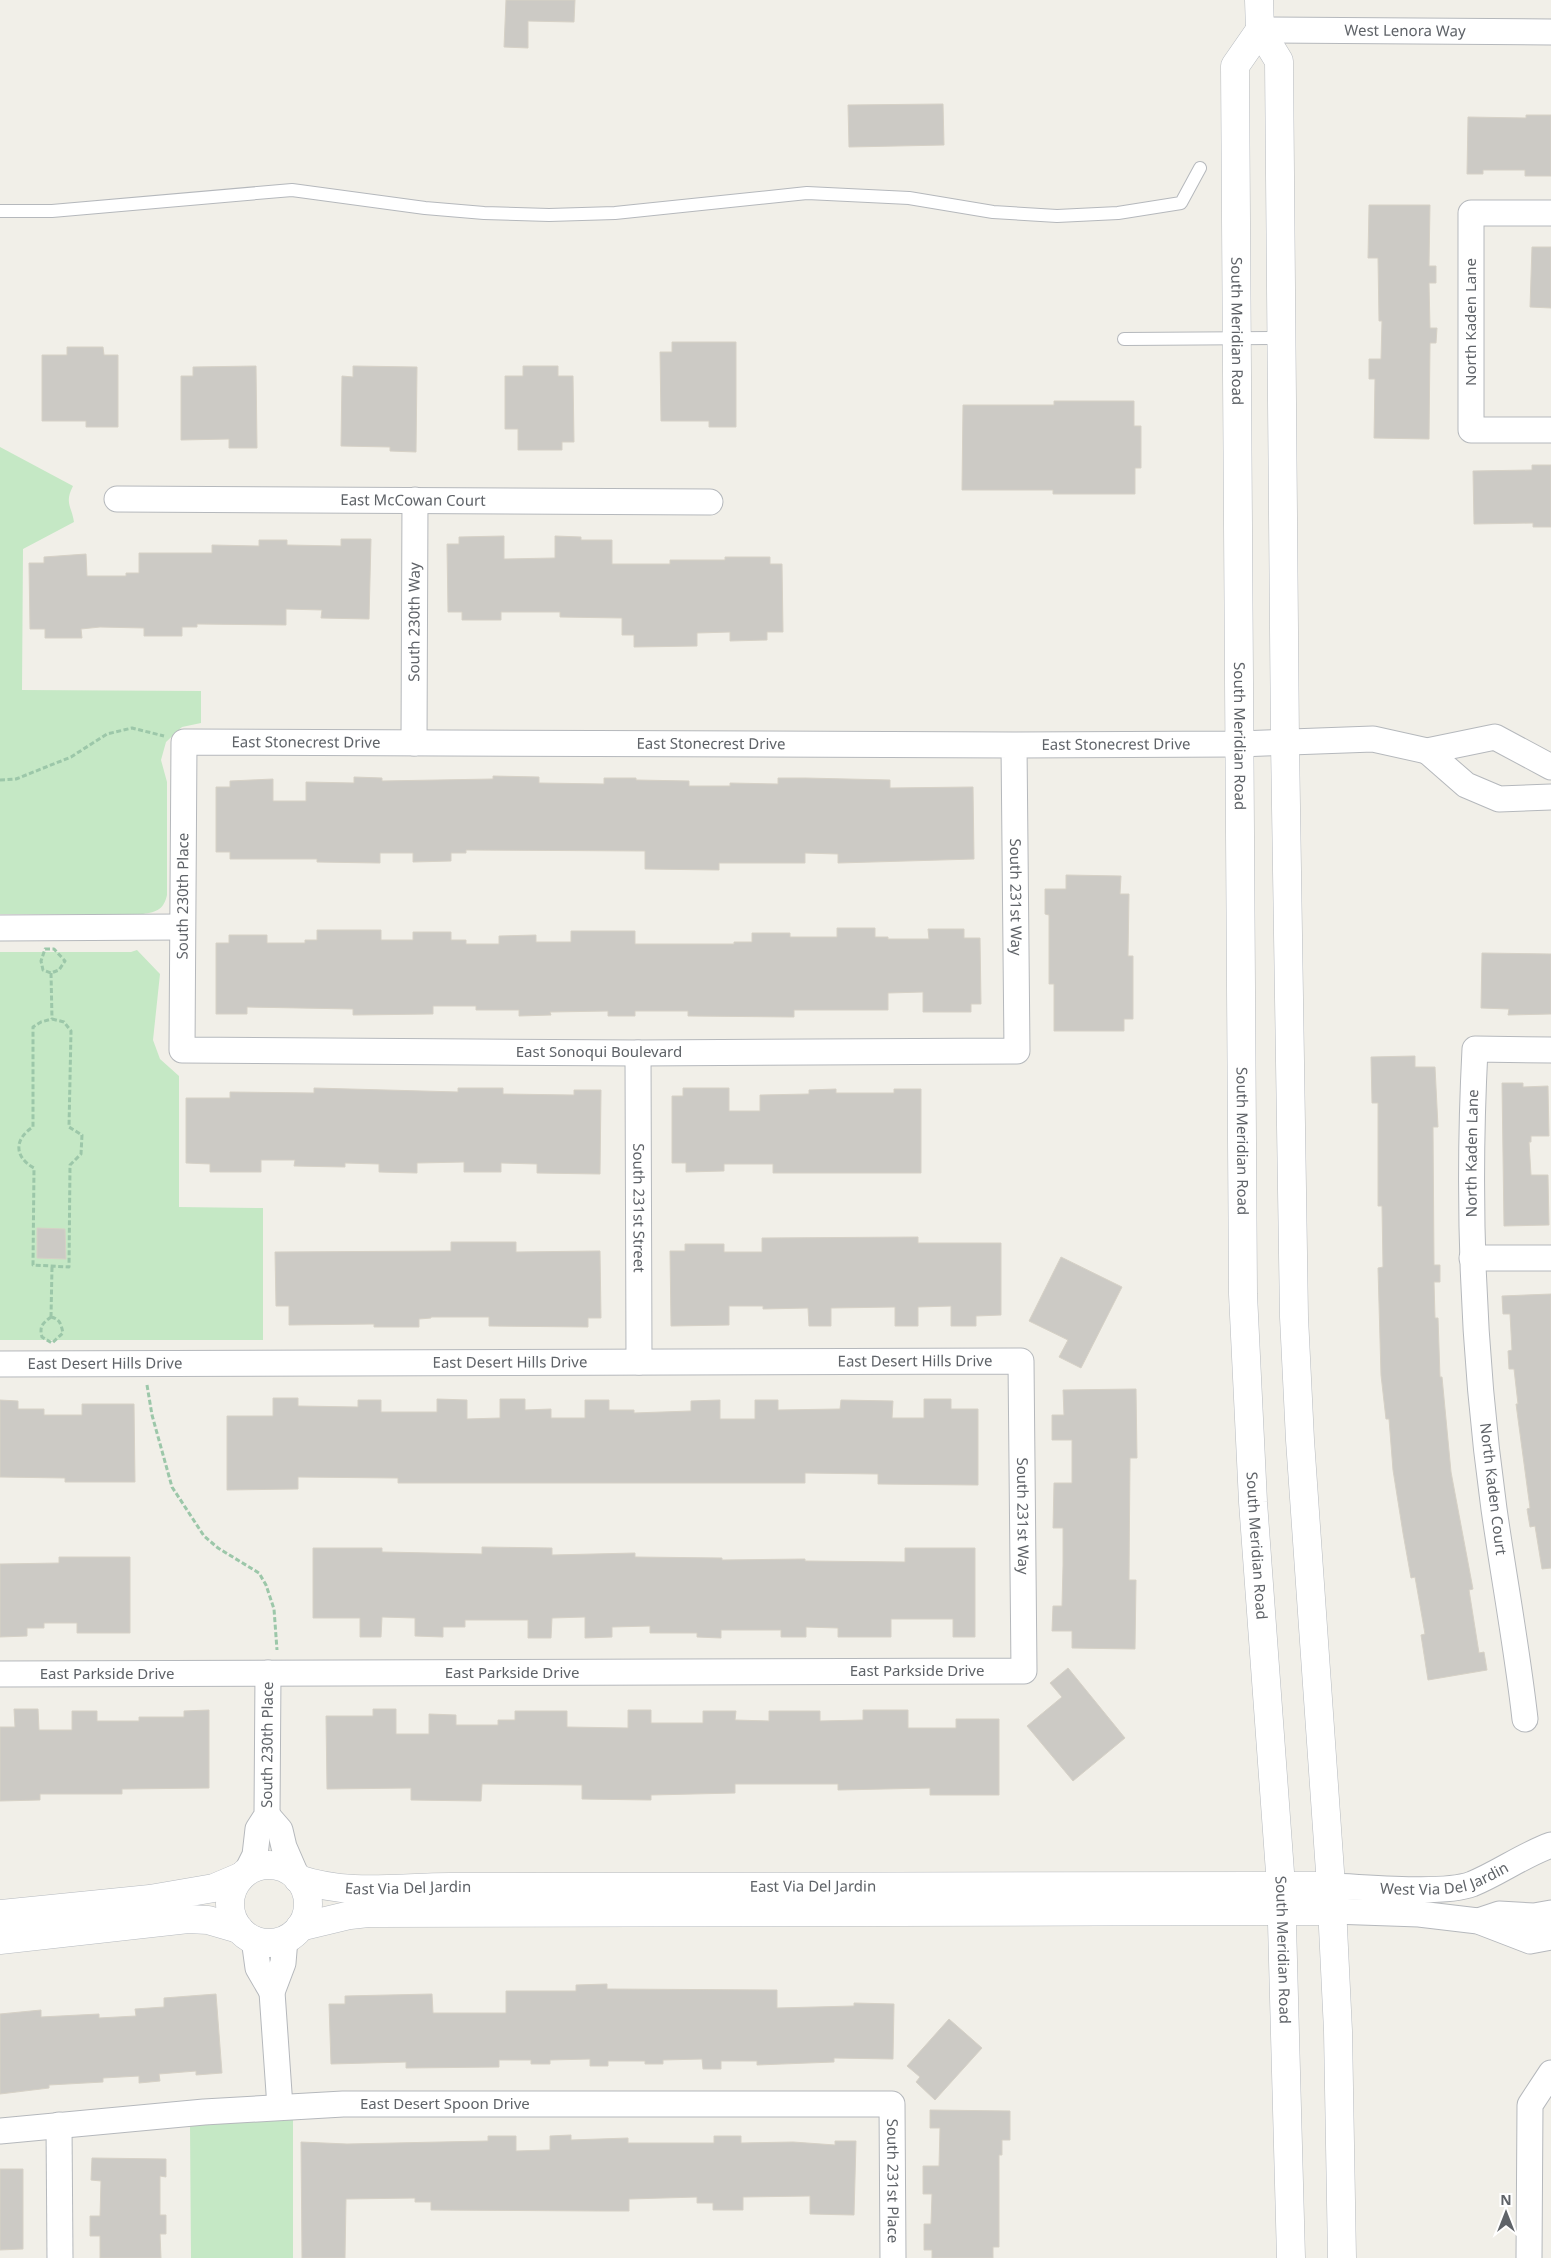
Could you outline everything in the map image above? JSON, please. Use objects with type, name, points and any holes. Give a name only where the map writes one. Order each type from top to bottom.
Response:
[{"type":"street","points":[[1258,0],[1260,30],[1279,62],[1285,743],[1295,1361],[1331,1898],[1338,2031],[1342,2258]]},
{"type":"street","name":"West Lenora Way","points":[[1260,30],[1551,32]]},
{"type":"street","name":"South Meridian Road","points":[[1260,30],[1235,66],[1244,1334],[1253,1512],[1282,1898],[1290,2258]]},
{"type":"street","name":"North Kaden Lane","points":[[1551,213],[1471,213],[1471,430],[1551,430]]},
{"type":"street","name":"East McCowan Court","points":[[117,499],[710,502]]},
{"type":"street","name":"South 230th Way","points":[[414,743],[416,500]]},
{"type":"street","points":[[1495,737],[1545,764],[1540,797],[1499,798],[1466,785],[1427,751],[1495,737]]},
{"type":"street","name":"East Stonecrest Drive","points":[[184,742],[1014,745],[1239,744],[1373,739],[1427,751]]},
{"type":"street","name":"South 230th Place","points":[[182,1050],[184,742]]},
{"type":"street","name":"South 231st Way","points":[[1014,745],[1017,1051]]},
{"type":"street","points":[[0,928],[182,927]]},
{"type":"street","name":"North Kaden Lane","points":[[1472,1258],[1472,1117],[1475,1049],[1551,1050]]},
{"type":"street","name":"East Sonoqui Boulevard","points":[[182,1050],[638,1053],[1017,1051]]},
{"type":"street","name":"South 231st Street","points":[[638,1053],[639,1362]]},
{"type":"street","points":[[1472,1258],[1551,1258]]},
{"type":"street","name":"North Kaden Court","points":[[1472,1258],[1480,1380],[1494,1508],[1519,1664],[1525,1719]]},
{"type":"street","name":"South 231st Way","points":[[1021,1361],[1024,1671]]},
{"type":"street","name":"East Desert Hills Drive","points":[[0,1364],[1021,1361]]},
{"type":"street","name":"East Parkside Drive","points":[[0,1674],[1024,1671]]},
{"type":"street","name":"South 230th Place","points":[[244,1874],[255,1855],[258,1829],[267,1815],[272,1674]]},
{"type":"street","name":"South 230th Place","points":[[267,1815],[280,1830],[288,1858],[298,1878]]},
{"type":"street","name":"West Via Del Jardin","points":[[1331,1898],[1471,1884],[1528,1853],[1550,1847]]},
{"type":"street","points":[[0,1914],[150,1899],[214,1888],[257,1866],[274,1865],[289,1871],[298,1878],[307,1898],[307,1908],[292,1933],[272,1992],[280,2107]]},
{"type":"street","points":[[244,1874],[234,1887],[230,1909],[233,1920],[247,1934],[258,1968],[272,1992]]},
{"type":"street","name":"East Via Del Jardin","points":[[298,1878],[317,1885],[349,1890],[450,1887],[1331,1898]]},
{"type":"street","name":"East Via Del Jardin","points":[[292,1933],[350,1915],[368,1913],[1282,1898]]},
{"type":"street","name":"West Via Del Jardin","points":[[1331,1898],[1419,1914],[1478,1921],[1530,1941],[1551,1937]]},
{"type":"street","points":[[1478,1921],[1499,1914],[1534,1916],[1551,1913]]},
{"type":"street","points":[[0,1940],[188,1918],[208,1920],[264,1942],[292,1933]]},
{"type":"street","points":[[1529,2258],[1540,2228],[1530,2105],[1551,2073]]},
{"type":"street","name":"East Desert Spoon Drive","points":[[0,2131],[195,2112],[280,2107],[416,2103],[892,2104]]},
{"type":"street","name":"South 231st Place","points":[[892,2104],[892,2258]]},
{"type":"street","points":[[59,2125],[60,2258]]},
{"type":"lane","points":[[0,212],[52,211],[292,190],[484,213],[548,215],[614,213],[807,193],[909,198],[993,212],[1057,216],[1118,213],[1181,203],[1200,168]]},
{"type":"lane","points":[[1124,339],[1282,338]]},
{"type":"path","points":[[0,780],[16,779],[71,757],[108,734],[132,728],[184,742]]},
{"type":"path","points":[[45,949],[54,949],[65,961],[59,970],[51,973],[43,970],[41,961],[45,949]]},
{"type":"path","points":[[51,973],[52,1019]]},
{"type":"path","points":[[52,1019],[64,1022],[71,1031],[69,1127],[82,1135],[81,1154],[70,1165],[70,1266],[52,1266],[34,1266],[34,1168],[25,1163],[19,1153],[19,1142],[25,1132],[33,1127],[34,1026],[52,1019]]},
{"type":"path","points":[[51,1317],[52,1266]]},
{"type":"path","points":[[51,1317],[57,1318],[60,1322],[62,1333],[52,1343],[42,1337],[40,1330],[42,1323],[51,1317]]},
{"type":"path","points":[[148,1364],[147,1388],[152,1415],[172,1487],[204,1536],[218,1548],[259,1573],[266,1585],[274,1609],[277,1635],[272,1674]]},
{"type":"green space","points":[[0,447],[73,486],[70,492],[69,505],[74,522],[23,549],[22,690],[201,691],[201,723],[182,727],[166,742],[161,760],[167,782],[167,895],[162,907],[152,912],[143,914],[0,914]]},
{"type":"green space","points":[[137,950],[160,974],[153,1040],[160,1059],[179,1076],[179,1207],[263,1208],[263,1340],[0,1340],[0,952],[131,952]]},
{"type":"green space","points":[[293,2119],[293,2258],[191,2258],[190,2125]]},
{"type":"building","points":[[506,0],[575,0],[574,22],[528,21],[528,48],[504,47]]},
{"type":"building","points":[[943,104],[944,145],[849,147],[848,105]]},
{"type":"building","points":[[1526,115],[1551,115],[1551,176],[1525,176],[1525,170],[1483,170],[1483,174],[1467,174],[1468,117],[1526,118]]},
{"type":"building","points":[[1369,205],[1430,205],[1429,266],[1436,266],[1436,283],[1429,283],[1430,328],[1437,328],[1436,343],[1430,343],[1429,439],[1374,438],[1375,379],[1369,379],[1369,359],[1381,359],[1382,321],[1379,321],[1378,258],[1368,258]]},
{"type":"building","points":[[1532,247],[1551,247],[1551,308],[1530,307]]},
{"type":"building","points":[[672,342],[736,342],[736,427],[709,427],[709,421],[661,421],[660,352],[672,352]]},
{"type":"building","points":[[67,347],[103,347],[104,355],[118,355],[118,427],[86,427],[86,421],[42,421],[42,355],[67,355]]},
{"type":"building","points":[[256,366],[257,448],[229,448],[229,439],[181,440],[181,376],[193,376],[193,367]]},
{"type":"building","points":[[353,366],[417,367],[416,452],[390,451],[390,447],[341,446],[342,376],[353,377]]},
{"type":"building","points":[[523,366],[558,366],[558,376],[573,376],[574,442],[562,442],[562,450],[518,450],[518,429],[505,429],[505,376],[523,376]]},
{"type":"building","points":[[1054,401],[1134,401],[1134,426],[1141,426],[1141,468],[1135,468],[1135,494],[1053,494],[1053,490],[962,490],[963,405],[1054,405]]},
{"type":"building","points":[[1532,465],[1551,465],[1551,527],[1533,527],[1533,523],[1474,524],[1473,471],[1532,470]]},
{"type":"building","points":[[504,536],[504,559],[555,558],[555,536],[581,537],[581,540],[612,540],[612,564],[670,564],[670,560],[725,560],[725,557],[770,557],[770,564],[782,564],[783,632],[767,632],[767,640],[730,641],[730,632],[697,633],[697,646],[634,647],[634,635],[622,635],[622,618],[560,617],[560,612],[501,612],[501,620],[462,620],[462,612],[448,612],[447,544],[459,544],[459,537]]},
{"type":"building","points":[[341,539],[371,539],[369,619],[321,618],[322,610],[286,609],[286,625],[197,624],[197,627],[182,627],[182,636],[144,636],[144,628],[100,627],[81,629],[82,638],[45,638],[45,629],[30,629],[29,563],[44,563],[44,557],[86,554],[87,576],[126,576],[126,573],[139,573],[139,553],[212,553],[212,545],[259,546],[259,540],[287,540],[287,545],[341,546]]},
{"type":"building","points":[[493,776],[539,777],[539,783],[604,784],[604,778],[636,778],[636,780],[689,781],[689,786],[730,786],[730,783],[778,784],[778,778],[805,778],[890,780],[890,788],[973,787],[974,859],[838,863],[838,854],[805,853],[805,863],[719,863],[719,870],[645,869],[645,851],[466,850],[466,853],[451,853],[451,861],[413,862],[413,853],[380,853],[380,863],[317,862],[317,859],[230,859],[230,852],[216,852],[216,787],[230,787],[230,781],[273,779],[273,801],[306,801],[306,782],[354,783],[354,777],[382,778],[382,781],[493,779]]},
{"type":"building","points":[[1066,875],[1121,876],[1120,894],[1129,894],[1128,956],[1133,956],[1133,1019],[1124,1019],[1124,1031],[1054,1031],[1054,984],[1049,984],[1049,915],[1045,914],[1045,889],[1066,889]]},
{"type":"building","points":[[837,928],[875,928],[875,937],[888,937],[888,939],[929,939],[928,929],[964,929],[964,938],[980,938],[981,1004],[971,1004],[971,1012],[923,1012],[923,992],[888,993],[888,1010],[794,1010],[794,1017],[688,1016],[688,1011],[635,1011],[635,1016],[608,1016],[608,1011],[550,1012],[551,1015],[519,1016],[519,1010],[476,1010],[476,1006],[433,1006],[433,1014],[353,1015],[353,1009],[247,1007],[247,1014],[216,1014],[216,943],[229,943],[229,935],[267,935],[267,943],[305,943],[305,940],[317,940],[317,930],[381,930],[381,940],[413,940],[413,932],[451,932],[451,940],[466,940],[466,944],[499,944],[499,936],[536,935],[536,942],[571,942],[571,931],[635,931],[635,944],[734,944],[734,942],[752,942],[752,933],[790,933],[790,937],[837,937]]},
{"type":"building","points":[[1482,953],[1551,954],[1551,1014],[1508,1015],[1509,1009],[1481,1008]]},
{"type":"building","points":[[1415,1056],[1415,1067],[1435,1067],[1438,1127],[1433,1127],[1434,1265],[1440,1265],[1440,1282],[1434,1282],[1435,1318],[1438,1318],[1440,1377],[1442,1377],[1451,1472],[1473,1589],[1469,1590],[1479,1653],[1484,1652],[1487,1670],[1428,1680],[1421,1635],[1425,1634],[1415,1577],[1411,1578],[1403,1533],[1393,1470],[1389,1419],[1386,1419],[1381,1375],[1378,1268],[1383,1267],[1382,1206],[1378,1206],[1378,1103],[1372,1103],[1371,1057]]},
{"type":"building","points":[[1502,1083],[1523,1083],[1523,1087],[1548,1086],[1549,1136],[1531,1136],[1531,1142],[1529,1142],[1531,1175],[1548,1175],[1549,1225],[1504,1226]]},
{"type":"building","points":[[314,1088],[458,1092],[458,1088],[503,1088],[503,1094],[574,1095],[574,1090],[601,1090],[600,1174],[537,1173],[537,1164],[501,1163],[501,1172],[464,1172],[464,1162],[417,1163],[417,1173],[379,1172],[379,1164],[345,1163],[345,1167],[294,1166],[295,1160],[261,1160],[261,1172],[210,1172],[210,1164],[186,1163],[186,1098],[230,1098],[230,1092],[314,1093]]},
{"type":"building","points":[[683,1088],[729,1088],[729,1111],[760,1111],[760,1095],[809,1094],[809,1090],[836,1089],[836,1093],[894,1093],[894,1089],[921,1089],[921,1173],[773,1173],[773,1164],[724,1164],[724,1171],[686,1172],[686,1163],[672,1163],[672,1096],[683,1096]]},
{"type":"building","points":[[37,1228],[65,1229],[66,1259],[37,1258]]},
{"type":"building","points":[[918,1237],[918,1243],[1001,1243],[1001,1315],[976,1316],[976,1326],[951,1326],[951,1306],[918,1307],[918,1326],[895,1326],[895,1307],[831,1308],[831,1326],[809,1326],[808,1308],[763,1309],[763,1306],[729,1306],[729,1325],[671,1326],[670,1251],[685,1251],[685,1244],[724,1244],[724,1252],[762,1252],[762,1238]]},
{"type":"building","points":[[451,1242],[516,1242],[516,1252],[600,1251],[601,1318],[588,1318],[588,1327],[489,1326],[489,1317],[431,1317],[419,1319],[419,1327],[374,1327],[374,1324],[289,1325],[289,1306],[276,1306],[275,1252],[451,1251]]},
{"type":"building","points":[[1061,1257],[1122,1287],[1081,1368],[1059,1357],[1068,1340],[1029,1321]]},
{"type":"building","points":[[1551,1294],[1551,1568],[1542,1569],[1535,1526],[1530,1527],[1527,1509],[1530,1508],[1516,1404],[1518,1404],[1514,1369],[1509,1369],[1508,1351],[1512,1350],[1510,1314],[1503,1314],[1502,1296]]},
{"type":"building","points":[[1136,1389],[1137,1458],[1130,1458],[1129,1580],[1136,1580],[1135,1649],[1072,1648],[1072,1631],[1052,1631],[1053,1606],[1062,1606],[1063,1566],[1063,1528],[1053,1528],[1054,1483],[1072,1483],[1072,1440],[1052,1440],[1052,1415],[1064,1415],[1063,1390]]},
{"type":"building","points":[[273,1398],[298,1398],[298,1406],[358,1407],[358,1400],[381,1400],[381,1412],[437,1412],[437,1399],[467,1400],[467,1419],[500,1418],[500,1399],[525,1399],[525,1410],[551,1409],[551,1418],[585,1418],[585,1400],[609,1400],[609,1410],[634,1410],[634,1413],[691,1411],[691,1401],[720,1400],[720,1419],[755,1419],[755,1400],[778,1400],[778,1410],[840,1409],[841,1400],[893,1401],[892,1418],[924,1418],[924,1399],[951,1399],[951,1409],[978,1409],[978,1485],[878,1484],[878,1474],[805,1473],[805,1483],[398,1483],[398,1478],[298,1477],[298,1489],[227,1490],[227,1416],[273,1416]]},
{"type":"building","points":[[0,1400],[18,1401],[18,1409],[44,1409],[44,1415],[82,1415],[82,1404],[134,1404],[135,1482],[65,1482],[65,1478],[0,1477]]},
{"type":"building","points":[[482,1547],[552,1548],[552,1555],[635,1553],[635,1557],[722,1558],[722,1560],[805,1559],[805,1561],[905,1562],[905,1548],[975,1548],[975,1637],[953,1637],[953,1619],[891,1619],[891,1637],[838,1637],[838,1628],[806,1627],[806,1637],[781,1637],[781,1630],[721,1630],[721,1638],[697,1637],[697,1633],[650,1633],[650,1626],[612,1627],[612,1637],[585,1638],[585,1617],[552,1618],[551,1638],[528,1638],[528,1620],[465,1620],[465,1627],[443,1627],[443,1637],[415,1636],[415,1618],[382,1617],[381,1637],[360,1637],[360,1618],[313,1618],[313,1548],[382,1548],[382,1552],[482,1554]]},
{"type":"building","points":[[59,1557],[130,1557],[130,1633],[77,1633],[77,1623],[44,1623],[44,1628],[27,1628],[27,1636],[0,1637],[0,1564],[59,1563]]},
{"type":"building","points":[[1068,1668],[1125,1738],[1073,1781],[1027,1726],[1062,1697],[1050,1683]]},
{"type":"building","points":[[14,1709],[38,1709],[39,1730],[72,1730],[72,1711],[97,1711],[97,1721],[139,1721],[139,1717],[184,1717],[184,1711],[209,1710],[209,1788],[122,1789],[122,1794],[40,1794],[40,1800],[0,1801],[0,1727],[15,1727]]},
{"type":"building","points":[[373,1709],[396,1709],[396,1734],[429,1734],[429,1714],[456,1715],[456,1725],[498,1725],[498,1720],[515,1720],[515,1711],[567,1711],[567,1727],[628,1728],[628,1710],[651,1710],[651,1723],[703,1723],[703,1711],[736,1711],[735,1720],[769,1721],[769,1711],[820,1711],[820,1721],[863,1720],[863,1710],[908,1710],[908,1728],[956,1728],[956,1719],[999,1719],[999,1795],[930,1795],[930,1788],[838,1790],[838,1784],[735,1784],[735,1793],[651,1795],[651,1800],[582,1799],[582,1785],[482,1784],[481,1801],[411,1800],[411,1788],[327,1789],[326,1716],[373,1716]]},
{"type":"building","points":[[607,1984],[607,1989],[777,1990],[777,2008],[854,2006],[854,2003],[894,2004],[893,2059],[834,2058],[834,2062],[757,2065],[757,2061],[721,2061],[721,2069],[703,2069],[702,2059],[663,2060],[663,2064],[645,2064],[645,2061],[608,2061],[608,2066],[590,2066],[590,2059],[550,2060],[550,2064],[531,2064],[531,2060],[499,2060],[499,2067],[406,2068],[406,2062],[331,2064],[329,2004],[345,2004],[345,1996],[432,1994],[433,2013],[506,2013],[506,1991],[576,1991],[576,1985]]},
{"type":"building","points":[[216,1994],[222,2073],[196,2075],[196,2071],[159,2074],[160,2081],[139,2083],[139,2076],[103,2078],[103,2082],[49,2085],[49,2088],[0,2094],[0,2014],[41,2010],[41,2017],[99,2014],[99,2018],[136,2016],[135,2009],[164,2007],[164,1998]]},
{"type":"building","points":[[949,2019],[982,2048],[935,2100],[916,2082],[920,2077],[907,2066]]},
{"type":"building","points":[[930,2110],[1010,2111],[1010,2140],[1002,2140],[1002,2155],[999,2155],[999,2247],[993,2247],[993,2258],[932,2258],[932,2250],[924,2250],[924,2224],[931,2224],[932,2194],[923,2194],[923,2166],[939,2166],[940,2128],[930,2128]]},
{"type":"building","points":[[571,2135],[571,2140],[628,2138],[628,2143],[714,2143],[714,2136],[741,2136],[741,2143],[793,2142],[835,2145],[835,2141],[856,2141],[854,2215],[810,2214],[810,2196],[743,2197],[743,2210],[713,2210],[713,2203],[697,2203],[697,2197],[629,2199],[629,2211],[431,2210],[431,2202],[415,2202],[415,2198],[346,2199],[345,2258],[302,2258],[301,2142],[347,2144],[488,2141],[488,2136],[516,2136],[516,2151],[550,2150],[550,2136]]},
{"type":"building","points":[[92,2158],[166,2159],[166,2177],[160,2176],[160,2215],[166,2215],[166,2234],[160,2234],[161,2258],[100,2258],[100,2236],[90,2236],[90,2216],[100,2216],[101,2181],[91,2180]]},
{"type":"building","points":[[0,2169],[23,2169],[23,2249],[0,2250]]}]
